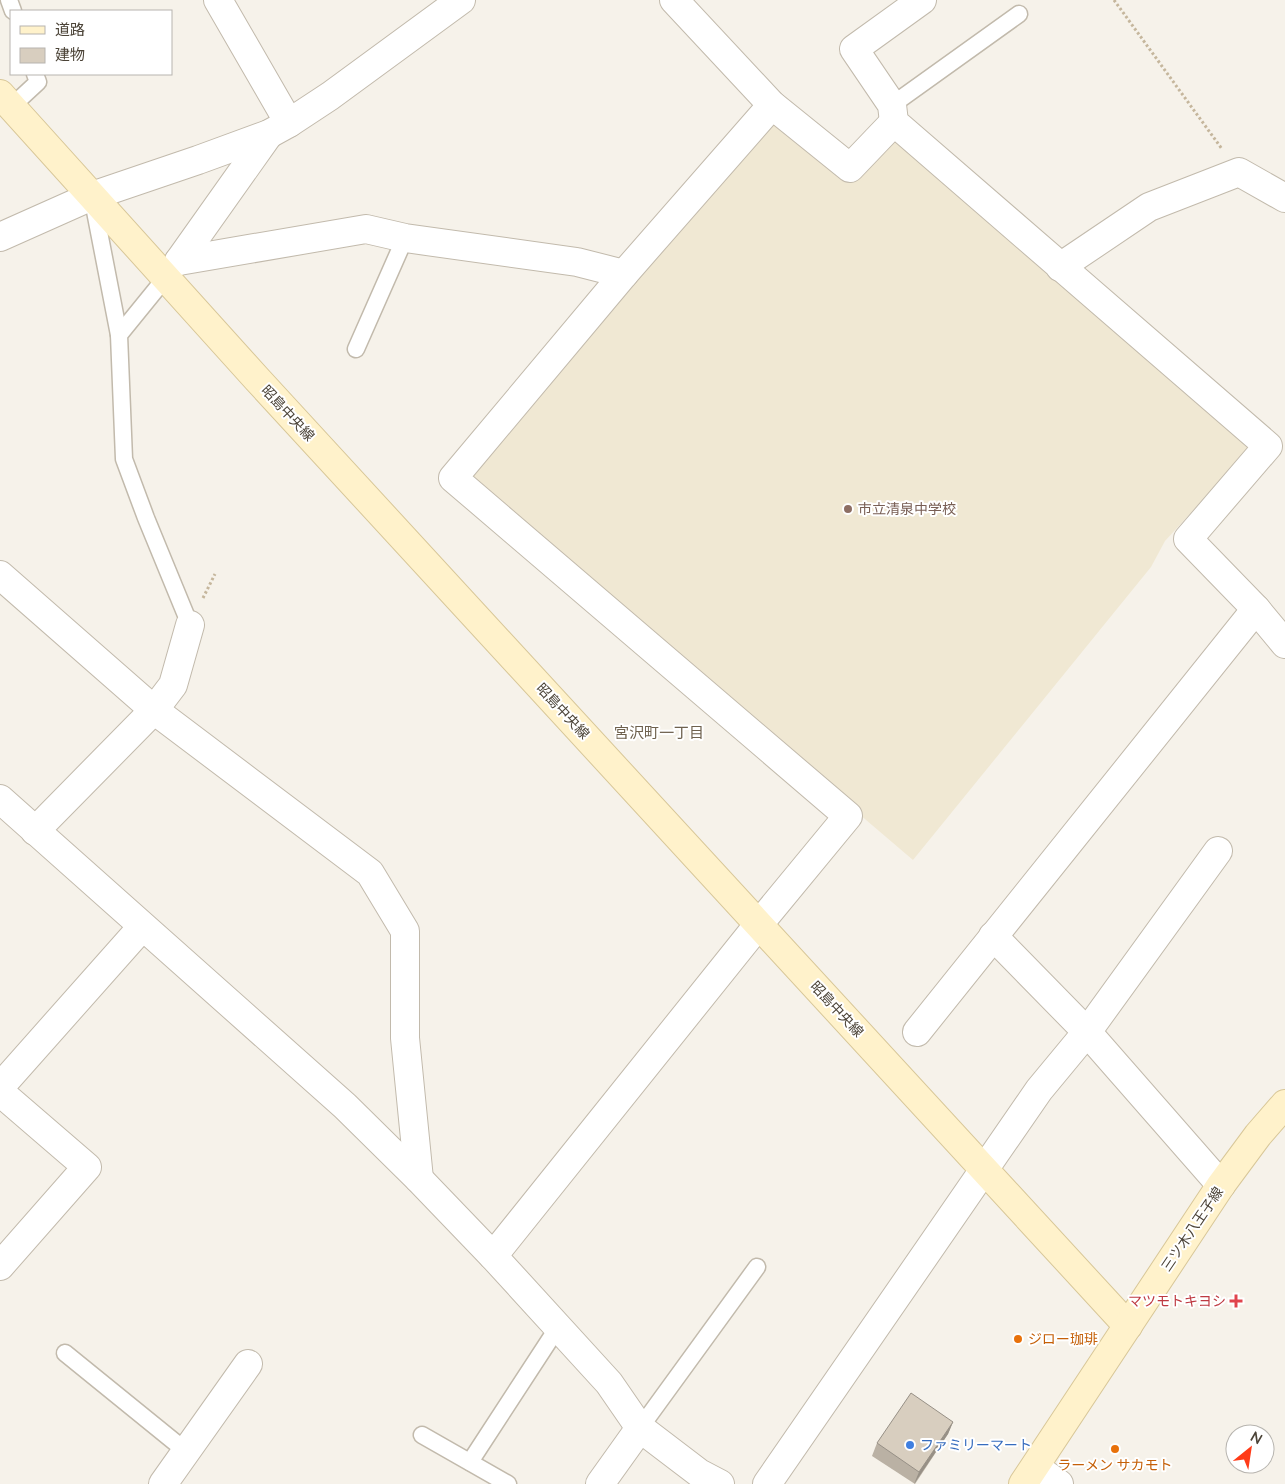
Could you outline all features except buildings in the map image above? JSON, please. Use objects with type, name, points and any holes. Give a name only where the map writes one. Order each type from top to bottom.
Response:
[{"type":"street","points":[[218,0],[279,129]]},
{"type":"street","points":[[0,236],[92,196],[198,160],[279,129],[461,0]]},
{"type":"street","points":[[674,0],[772,105],[850,168],[893,113]]},
{"type":"street","points":[[922,0],[854,49],[893,113],[1060,267],[1268,446],[1188,539],[1256,610],[1285,644]]},
{"type":"street","name":"昭島中央線","points":[[6,100],[92,196],[172,270],[759,924],[1128,1326]]},
{"type":"street","points":[[493,1256],[848,816],[453,478],[624,274],[772,105]]},
{"type":"street","points":[[172,270],[279,129]]},
{"type":"street","points":[[1060,267],[1149,207],[1239,172],[1285,198]]},
{"type":"street","points":[[172,270],[366,230],[405,238],[576,262],[624,274]]},
{"type":"street","points":[[0,575],[154,710],[370,874],[405,931],[405,1038],[419,1179]]},
{"type":"street","points":[[917,1032],[1256,610]]},
{"type":"street","points":[[35,831],[154,710],[173,684],[190,626]]},
{"type":"street","points":[[0,799],[345,1106],[493,1256],[609,1383],[640,1428],[699,1473],[720,1484]]},
{"type":"street","points":[[768,1484],[1039,1090],[1087,1032],[1218,851]]},
{"type":"street","points":[[0,1087],[142,927]]},
{"type":"street","points":[[993,936],[1087,1032],[1221,1184]]},
{"type":"street","points":[[1258,1135],[1285,1089]]},
{"type":"street","points":[[0,1092],[87,1166],[0,1266]]},
{"type":"street","name":"三ツ木八王子線","points":[[1029,1475],[1221,1184],[1258,1135],[1285,1104]]},
{"type":"street","points":[[163,1484],[248,1364]]},
{"type":"street","points":[[600,1484],[640,1428]]},
{"type":"street","points":[[1029,1475],[1059,1484]]},
{"type":"lane","points":[[893,113],[1019,14]]},
{"type":"lane","points":[[6,100],[38,82],[35,75]]},
{"type":"lane","points":[[92,196],[119,335],[124,459],[190,626]]},
{"type":"lane","points":[[356,349],[405,238]]},
{"type":"lane","points":[[119,335],[172,270]]},
{"type":"lane","points":[[640,1428],[757,1267]]},
{"type":"lane","points":[[470,1462],[558,1327]]},
{"type":"lane","points":[[65,1353],[187,1452]]},
{"type":"lane","points":[[422,1435],[508,1484]]},
{"type":"path","points":[[1114,0],[1239,172]]},
{"type":"shaded area","name":"市立清泉中学校","points":[[771,119],[849,181],[892,132],[1254,444],[1165,541],[1151,567],[913,860],[465,478]]},
{"type":"place","name":"市立清泉中学校","points":[[848,509]]},
{"type":"place","name":"マツモトキヨシ","points":[[1236,1301]]},
{"type":"place","name":"ジロー珈琲","points":[[1018,1339]]},
{"type":"place","name":"ファミリーマート","points":[[910,1445]]},
{"type":"place","name":"ラーメン サカモト","points":[[1115,1449]]},
{"type":"district","name":"宮沢町一丁目","points":[[659,733]]}]
